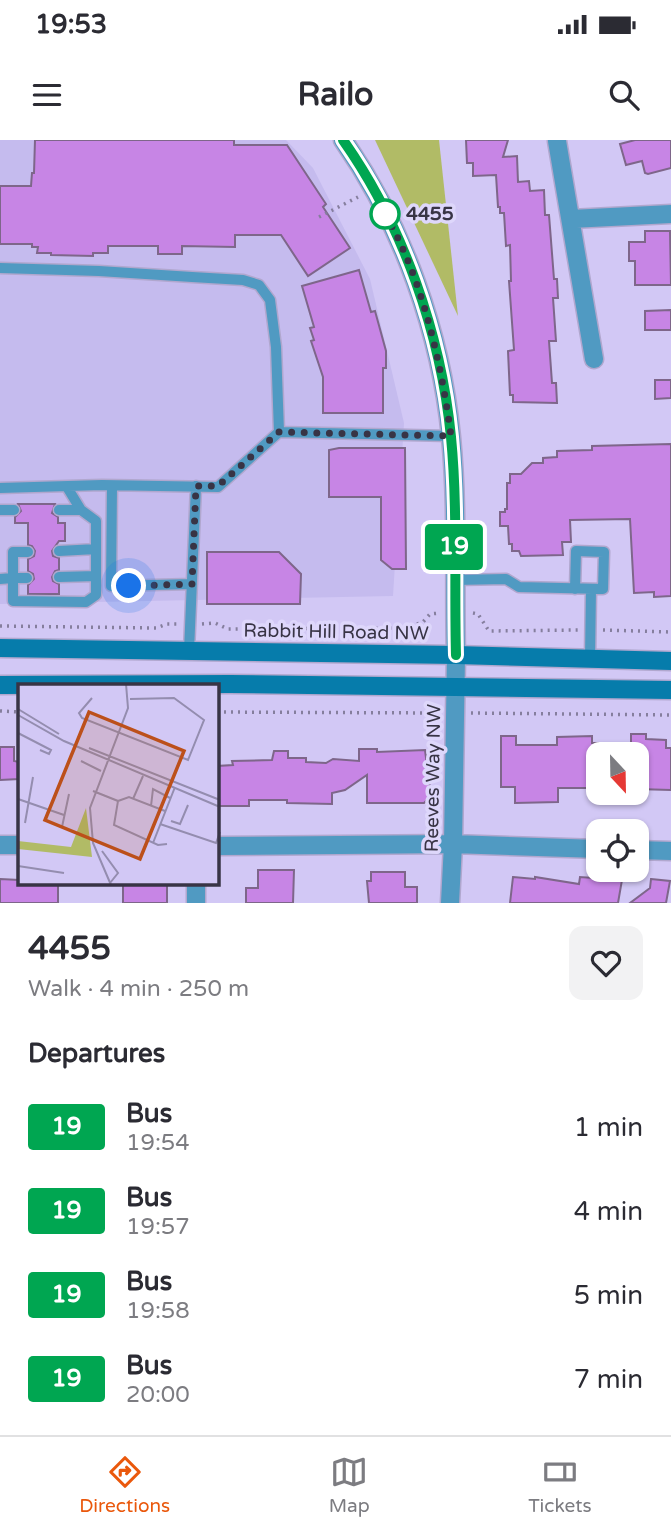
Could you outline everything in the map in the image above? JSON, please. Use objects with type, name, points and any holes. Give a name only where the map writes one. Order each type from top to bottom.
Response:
[{"type":"main road","name":"Rabbit Hill Road NW","points":[[0,648],[671,661]]},
{"type":"main road","points":[[219,684],[671,690]]},
{"type":"main road","points":[[0,685],[18,685]]},
{"type":"street","name":"Reeves Way NW","points":[[343,140],[373,189],[405,257],[429,325],[451,436],[454,471],[456,655],[450,903]]},
{"type":"street","points":[[557,141],[594,359]]},
{"type":"street","points":[[571,219],[671,214]]},
{"type":"street","points":[[219,846],[453,844],[586,849]]},
{"type":"street","points":[[0,845],[18,845]]},
{"type":"street","points":[[649,850],[671,851]]},
{"type":"lane","points":[[0,268],[192,276],[243,280],[259,285],[270,300],[276,347],[279,432]]},
{"type":"lane","points":[[0,488],[218,486],[279,432],[451,436]]},
{"type":"lane","points":[[111,586],[112,486]]},
{"type":"lane","points":[[188,651],[196,486]]},
{"type":"lane","points":[[28,552],[13,552],[13,601],[86,602],[96,595],[96,521],[81,510],[67,487]]},
{"type":"lane","points":[[0,510],[15,510]]},
{"type":"lane","points":[[59,510],[81,510]]},
{"type":"lane","points":[[59,551],[96,549]]},
{"type":"lane","points":[[454,580],[506,579],[519,587],[575,589],[603,589],[604,552],[576,551],[575,589]]},
{"type":"lane","points":[[59,577],[96,581],[111,586],[192,584]]},
{"type":"lane","points":[[0,579],[27,578]]},
{"type":"lane","points":[[590,658],[591,589]]},
{"type":"path","points":[[319,217],[373,189]]},
{"type":"path","points":[[0,626],[156,628],[167,624],[215,623],[228,629],[405,628],[423,622],[430,614],[455,613],[478,614],[489,631],[671,632]]},
{"type":"path","points":[[0,712],[18,712]]},
{"type":"shaded area","points":[[0,140],[286,140],[313,168],[370,279],[404,423],[393,596],[0,604]]},
{"type":"green space","points":[[375,140],[439,140],[458,316]]},
{"type":"building","points":[[35,140],[234,140],[234,145],[287,145],[326,204],[323,207],[350,248],[308,276],[281,235],[235,235],[235,247],[182,246],[182,254],[158,254],[158,246],[108,246],[108,253],[93,253],[93,256],[51,255],[37,253],[38,247],[32,247],[32,244],[0,244],[0,186],[31,186]]},
{"type":"building","points":[[466,140],[508,140],[503,157],[517,156],[518,182],[529,181],[530,191],[544,190],[545,215],[549,215],[554,279],[557,279],[558,298],[553,298],[556,341],[549,341],[552,383],[556,383],[557,403],[513,402],[513,395],[510,395],[508,351],[514,350],[509,281],[510,245],[506,246],[504,213],[500,213],[498,207],[496,175],[473,176],[473,163],[467,163]]},
{"type":"building","points":[[635,140],[671,140],[671,168],[648,174],[645,173],[642,161],[626,165],[620,144]]},
{"type":"building","points":[[645,231],[670,231],[671,285],[635,285],[635,261],[629,261],[629,242],[645,242]]},
{"type":"building","points":[[359,270],[371,312],[375,311],[386,351],[386,368],[383,368],[383,413],[323,413],[323,377],[311,341],[314,340],[310,328],[314,327],[302,286]]},
{"type":"building","points":[[671,310],[671,330],[645,330],[645,311]]},
{"type":"building","points":[[655,380],[671,380],[671,398],[655,399]]},
{"type":"building","points":[[671,444],[671,596],[654,597],[654,592],[634,593],[630,519],[570,520],[571,542],[562,542],[563,555],[521,556],[519,551],[512,551],[508,526],[500,526],[500,512],[507,509],[507,483],[510,483],[510,474],[521,474],[532,463],[543,463],[543,458],[557,457],[557,451],[592,450],[592,446]]},
{"type":"building","points":[[405,448],[406,569],[392,569],[381,560],[381,497],[329,497],[329,450]]},
{"type":"building","points":[[18,504],[55,504],[52,513],[58,517],[58,523],[65,523],[65,541],[59,541],[52,551],[53,556],[59,558],[59,570],[55,571],[52,577],[53,581],[59,584],[59,594],[28,594],[28,585],[34,579],[33,574],[28,571],[28,559],[34,556],[35,551],[28,545],[28,523],[15,523],[15,517],[21,511]]},
{"type":"building","points":[[207,552],[279,552],[301,574],[300,604],[207,604]]},
{"type":"building","points":[[631,734],[646,734],[646,739],[666,740],[666,748],[671,748],[671,790],[649,789],[649,742],[631,742]]},
{"type":"building","points":[[501,736],[516,736],[516,745],[557,745],[557,737],[592,736],[592,742],[586,742],[586,788],[558,788],[558,802],[515,803],[515,787],[501,787]]},
{"type":"building","points":[[0,747],[14,747],[14,761],[18,762],[18,779],[0,780]]},
{"type":"building","points":[[359,749],[377,749],[377,752],[425,750],[431,796],[424,803],[367,803],[367,775],[345,790],[332,793],[332,804],[249,800],[249,806],[219,806],[219,766],[233,765],[232,761],[272,760],[274,751],[288,751],[288,758],[306,758],[306,762],[326,763],[333,759],[359,761]]},
{"type":"building","points":[[258,870],[294,870],[293,903],[246,903],[246,888],[258,888]]},
{"type":"building","points":[[371,872],[405,872],[405,887],[417,887],[417,903],[369,903],[367,881],[371,881]]},
{"type":"building","points":[[513,877],[535,877],[579,884],[580,877],[586,877],[586,882],[622,882],[618,903],[510,903]]},
{"type":"building","points":[[0,879],[18,880],[18,886],[58,886],[58,903],[0,903]]},
{"type":"building","points":[[651,879],[670,881],[666,903],[630,903],[650,888]]},
{"type":"building","points":[[123,886],[167,886],[167,903],[123,903]]},
{"type":"bus line","name":"19","points":[[343,140],[373,189],[396,235],[429,325],[441,378],[454,471],[456,655]]},
{"type":"place","name":"4455","points":[[385,214]]},
{"type":"route","points":[[129,586],[192,584],[196,486],[218,486],[279,432],[451,436],[429,325],[414,279],[385,214]]}]
